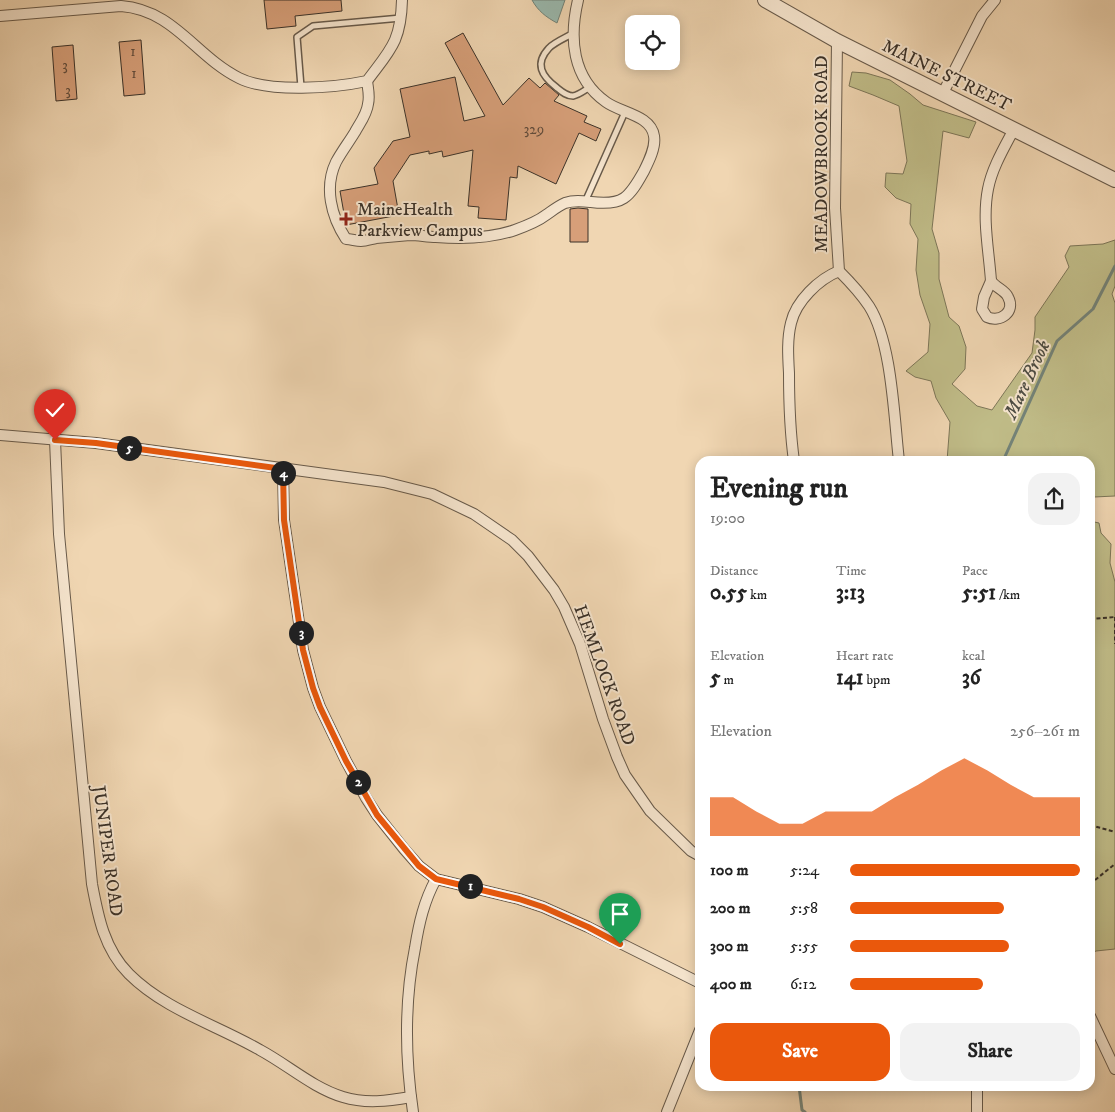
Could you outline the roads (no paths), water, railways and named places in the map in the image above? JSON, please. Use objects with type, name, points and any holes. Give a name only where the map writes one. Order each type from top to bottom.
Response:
[{"type":"street","points":[[0,16],[121,6],[133,7],[151,12],[165,21],[237,78],[249,83],[262,86],[340,86],[366,81],[394,44],[402,18],[402,0]]},
{"type":"street","points":[[366,81],[369,95],[366,113],[337,161],[331,180],[332,210],[339,229],[346,239],[360,241],[411,235],[437,238],[495,234],[514,230],[536,221],[565,203],[578,201],[616,203],[627,197],[634,189],[648,163],[654,145],[654,134],[649,124],[639,117],[606,102],[590,87],[580,70],[574,52],[572,34],[578,0]]},
{"type":"street","name":"MAINE STREET","points":[[765,0],[837,41],[1115,180]]},
{"type":"street","points":[[943,93],[982,16],[995,0]]},
{"type":"street","name":"MEADOWBROOK ROAD","points":[[837,41],[835,208],[839,271],[870,308],[880,331],[889,371],[898,456]]},
{"type":"street","points":[[991,281],[986,212],[987,200],[993,172],[1014,129]]},
{"type":"street","points":[[794,456],[789,398],[788,350],[791,323],[799,306],[814,288],[827,276],[839,271]]},
{"type":"street","name":"HEMLOCK ROAD","points":[[0,436],[96,443],[384,482],[432,494],[474,514],[512,540],[542,572],[573,625],[614,749],[625,775],[650,811],[695,853]]},
{"type":"street","name":"JUNIPER ROAD","points":[[55,440],[59,534],[91,874],[99,921],[115,957],[128,973],[164,1001],[250,1044],[330,1092],[365,1101],[411,1097]]},
{"type":"street","points":[[283,469],[284,520],[303,650],[318,700],[346,761],[377,815],[419,866],[436,879],[519,899],[543,907],[588,927],[695,980]]},
{"type":"street","points":[[413,1112],[407,1061],[406,1023],[408,986],[420,921],[425,902],[436,879]]},
{"type":"street","points":[[1095,1027],[1115,1069]]},
{"type":"street","points":[[667,1112],[695,1042]]},
{"type":"street","points":[[977,1091],[977,1112]]},
{"type":"lane","points":[[301,87],[297,37],[312,26],[402,18]]},
{"type":"lane","points":[[572,34],[549,48],[542,60],[542,74],[565,95],[577,95],[590,87]]},
{"type":"lane","points":[[585,202],[625,112]]},
{"type":"water","points":[[532,0],[565,0],[557,23],[543,13]]},
{"type":"waterway","name":"Mare Brook","points":[[1005,456],[1057,341],[1093,309],[1115,266]]},
{"type":"waterway","name":"Mare Brook","points":[[800,1091],[802,1110],[805,1112]]},
{"type":"place","name":"MaineHealth Parkview Campus","points":[[346,219]]}]
